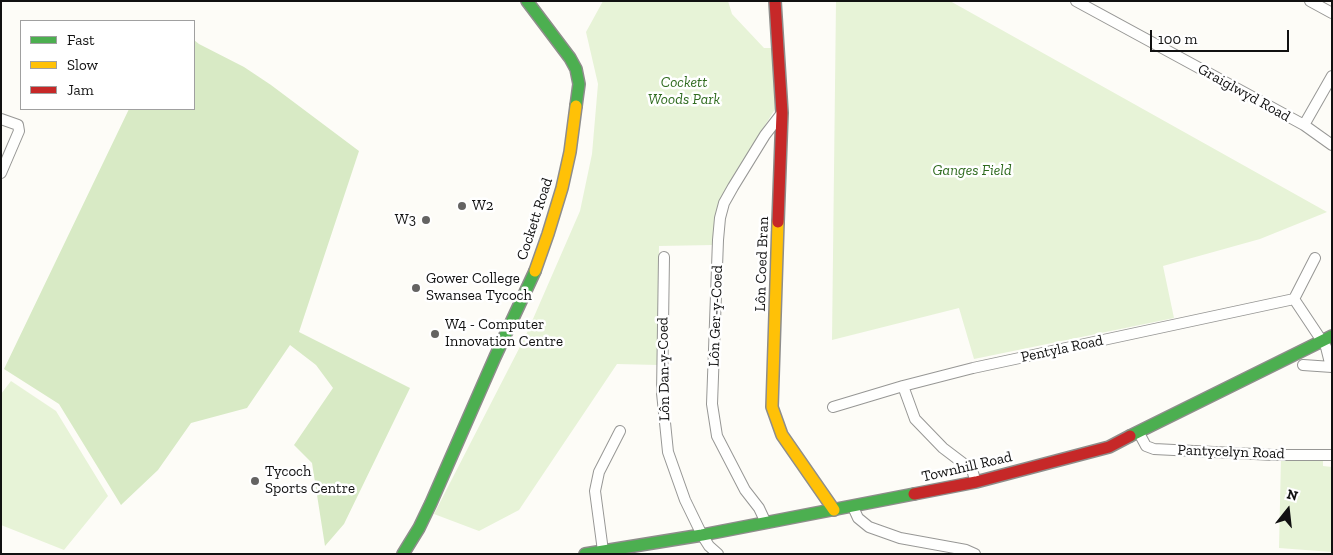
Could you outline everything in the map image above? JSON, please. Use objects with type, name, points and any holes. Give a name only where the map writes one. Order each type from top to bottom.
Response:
[{"type":"street","name":"Cockett Road","points":[[403,554],[431,503],[536,268],[562,188],[568,161],[578,76],[570,58],[527,1]]},
{"type":"street","name":"Lôn Coed Bran","points":[[775,1],[782,113],[772,407],[782,435],[834,510]]},
{"type":"street","name":"Graiglwyd Road","points":[[1076,1],[1304,125],[1332,145]]},
{"type":"street","points":[[1310,1],[1332,13]]},
{"type":"street","points":[[1304,125],[1332,76]]},
{"type":"street","name":"Lôn Ger-y-Coed","points":[[766,523],[759,508],[745,490],[718,436],[712,404],[718,240],[720,218],[724,203],[732,187],[765,134],[782,113]]},
{"type":"street","points":[[1,119],[18,125],[19,131],[1,173]]},
{"type":"street","name":"Lôn Dan-y-Coed","points":[[664,257],[662,393],[668,452],[685,500],[702,535],[709,546],[718,554]]},
{"type":"street","points":[[1303,365],[1332,367],[1326,347],[1327,339],[1294,299],[1315,258]]},
{"type":"street","name":"Pentyla Road","points":[[833,407],[973,368],[1294,299]]},
{"type":"street","name":"Townhill Road","points":[[585,554],[702,535],[976,482],[1110,447],[1327,339]]},
{"type":"street","points":[[903,386],[914,418],[943,448],[972,470],[976,482]]},
{"type":"street","points":[[603,551],[595,491],[599,472],[620,431]]},
{"type":"street","name":"Pantycelyn Road","points":[[1139,433],[1146,446],[1154,449],[1274,455],[1332,455]]},
{"type":"street","points":[[853,506],[858,518],[869,527],[900,538],[966,550],[975,554]]},
{"type":"green space","name":"Cockett Woods Park","points":[[603,1],[728,1],[732,14],[764,48],[776,48],[777,106],[732,178],[718,208],[713,245],[659,246],[658,365],[617,364],[519,510],[479,531],[434,514],[526,335],[580,211],[592,154],[598,84],[586,32]]},
{"type":"green space","name":"Ganges Field","points":[[836,1],[950,1],[1327,212],[1260,239],[1163,266],[1174,318],[974,359],[959,308],[832,340]]},
{"type":"green space","points":[[195,41],[244,67],[271,85],[359,151],[299,332],[410,388],[344,524],[325,546],[312,463],[294,445],[333,388],[316,365],[290,345],[247,408],[191,423],[158,470],[121,505],[59,404],[4,369],[129,110],[195,110]]},
{"type":"green space","points":[[11,381],[56,411],[108,496],[64,550],[1,525],[1,394]]},
{"type":"green space","points":[[1281,458],[1323,459],[1323,466],[1332,467],[1332,552],[1279,548]]},
{"type":"traffic: fast","points":[[527,1],[570,58],[576,69],[579,84],[576,106]]},
{"type":"traffic: fast","points":[[403,554],[419,528],[431,503],[535,271]]},
{"type":"traffic: fast","points":[[1130,436],[1332,336]]},
{"type":"traffic: fast","points":[[585,554],[702,535],[914,494]]},
{"type":"traffic: slow","points":[[535,271],[562,188],[570,152],[576,106]]},
{"type":"traffic: slow","points":[[778,222],[772,407],[782,435],[834,510]]},
{"type":"traffic: jam","points":[[775,1],[782,113],[778,222]]},
{"type":"traffic: jam","points":[[914,494],[976,482],[1109,447],[1130,436]]},
{"type":"place","name":"W2","points":[[462,206]]},
{"type":"place","name":"W3","points":[[426,220]]},
{"type":"place","name":"Gower College Swansea Tycoch","points":[[416,288]]},
{"type":"place","name":"W4 - Computer Innovation Centre","points":[[435,334]]},
{"type":"place","name":"Tycoch Sports Centre","points":[[255,481]]}]
